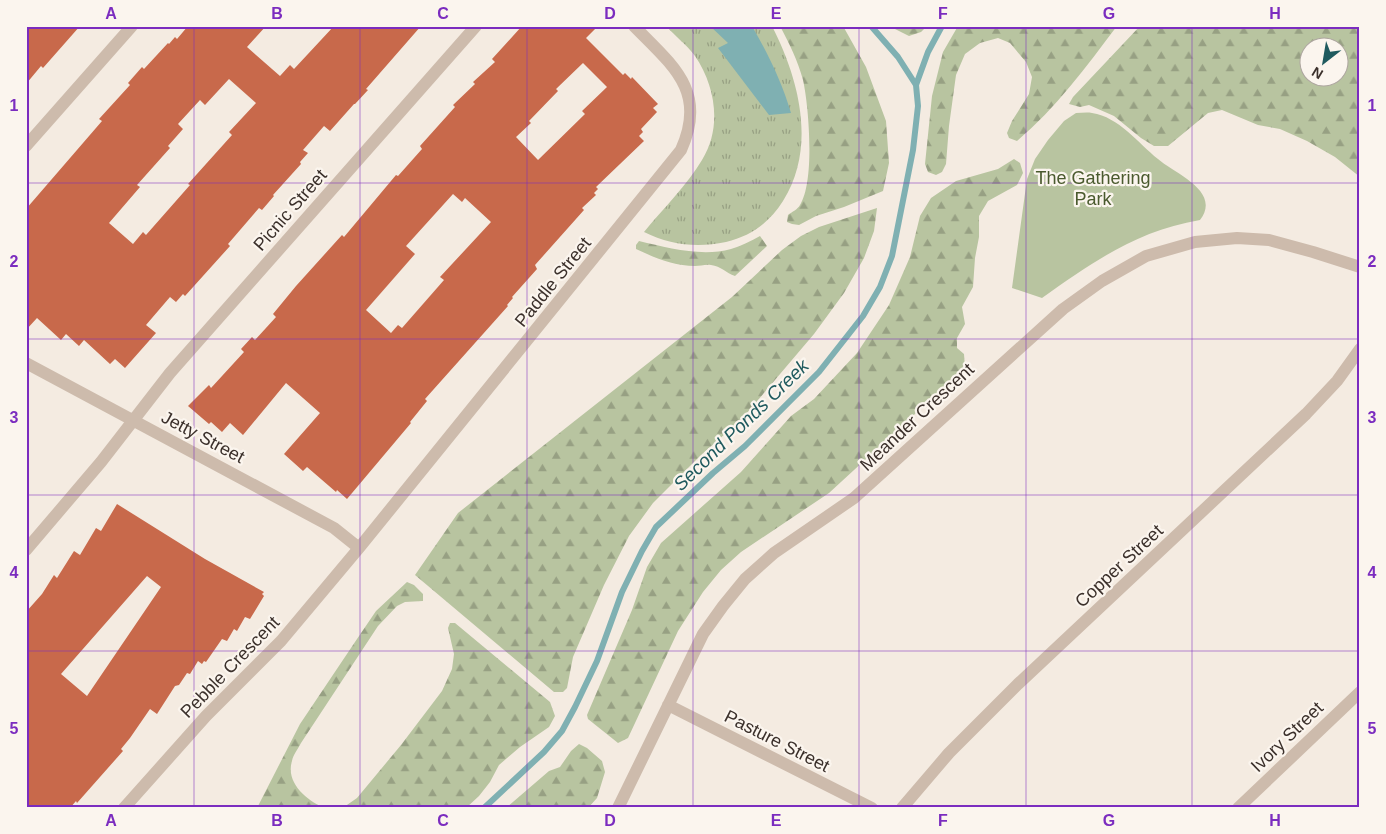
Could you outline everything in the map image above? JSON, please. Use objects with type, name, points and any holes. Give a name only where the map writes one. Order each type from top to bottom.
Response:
[{"type":"street","points":[[26,146],[132,26]]},
{"type":"street","name":"Picnic Street","points":[[134,420],[170,373],[476,26]]},
{"type":"street","name":"Paddle Street","points":[[359,548],[681,150],[688,135],[691,120],[691,104],[687,90],[672,65],[634,26]]},
{"type":"street","name":"Meander Crescent","points":[[618,808],[703,634],[745,578],[774,553],[854,498],[1056,315],[1102,281],[1146,256],[1195,242],[1237,238],[1269,240],[1360,267]]},
{"type":"street","name":"Copper Street","points":[[902,808],[949,753],[1018,684],[1306,414],[1337,381],[1360,349]]},
{"type":"street","name":"Jetty Street","points":[[26,363],[334,528],[359,548]]},
{"type":"street","points":[[26,550],[102,462],[134,420]]},
{"type":"street","name":"Pebble Crescent","points":[[124,808],[206,716],[281,641],[359,548]]},
{"type":"street","name":"Ivory Street","points":[[1238,808],[1360,692]]},
{"type":"street","name":"Pasture Street","points":[[668,705],[872,808]]},
{"type":"green space","points":[[666,26],[772,26],[790,68],[796,90],[802,136],[793,180],[783,201],[772,216],[759,228],[726,242],[705,245],[684,244],[664,240],[644,232],[682,188],[702,160],[712,135],[714,121],[712,94],[702,68],[692,52]]},
{"type":"green space","points":[[780,26],[843,26],[866,67],[886,121],[889,163],[883,191],[816,216],[799,225],[787,222],[788,215],[800,205],[805,194],[809,162],[809,125],[801,73]]},
{"type":"green space","points":[[889,26],[927,26],[921,32],[909,36]]},
{"type":"green space","points":[[958,26],[1117,26],[1058,101],[1017,141],[1009,138],[1007,133],[1012,121],[1029,94],[1032,77],[1026,62],[1010,43],[998,38],[980,43],[965,54],[956,75],[946,164],[942,172],[936,175],[928,172],[925,164],[932,96],[943,52]]},
{"type":"green space","points":[[1140,26],[1360,26],[1360,177],[1335,157],[1307,141],[1280,129],[1258,125],[1222,110],[1208,113],[1168,146],[1154,146],[1114,116],[1089,105],[1080,107],[1069,104],[1073,97]]},
{"type":"green space","name":"The Gathering Park","points":[[1076,113],[1102,115],[1119,125],[1158,159],[1194,184],[1205,200],[1205,210],[1200,220],[1155,232],[1116,250],[1079,272],[1042,298],[1012,288],[1027,179],[1035,159],[1048,140],[1064,121]]},
{"type":"green space","points":[[1014,159],[1020,163],[1023,173],[1017,185],[988,201],[979,216],[979,237],[973,287],[962,307],[965,324],[957,338],[957,348],[964,354],[965,368],[829,493],[741,552],[721,570],[703,592],[678,631],[628,738],[618,743],[588,719],[587,715],[632,610],[647,567],[661,543],[741,472],[791,416],[814,399],[857,353],[889,305],[910,257],[920,216],[931,198],[956,181],[998,169]]},
{"type":"green space","points":[[877,208],[874,231],[864,258],[844,293],[814,334],[741,420],[701,455],[653,503],[629,536],[604,585],[573,657],[567,688],[563,692],[554,692],[415,575],[458,513],[732,297],[782,250],[801,236],[819,227]]},
{"type":"green space","points":[[760,236],[767,246],[735,276],[715,266],[680,265],[636,249],[639,241],[685,251],[720,251],[750,242]]},
{"type":"green space","points":[[407,582],[414,585],[423,594],[423,601],[405,602],[397,606],[378,626],[294,754],[291,769],[295,784],[305,796],[326,808],[257,808],[300,724],[376,611]]},
{"type":"green space","points":[[450,623],[455,623],[550,702],[555,716],[549,727],[520,747],[499,765],[490,782],[466,808],[339,808],[344,807],[357,798],[442,691],[452,669],[454,654],[448,628]]},
{"type":"green space","points":[[579,744],[587,748],[602,761],[605,772],[597,798],[588,808],[506,808],[549,771],[560,767],[571,751]]},
{"type":"water","points":[[710,26],[752,26],[774,68],[791,113],[769,115],[718,48],[728,43]]},
{"type":"building","points":[[26,26],[80,26],[43,68],[41,66],[26,84]]},
{"type":"building","points":[[188,26],[266,26],[247,47],[280,76],[290,65],[294,69],[334,26],[421,26],[366,89],[368,90],[330,131],[324,126],[303,150],[308,153],[300,162],[301,164],[262,210],[259,208],[228,244],[230,246],[185,296],[183,294],[176,302],[170,297],[146,325],[156,333],[125,368],[115,359],[110,364],[84,340],[79,346],[66,334],[61,340],[37,318],[26,330],[26,209],[102,121],[99,119],[130,85],[128,83],[142,67],[144,69],[175,37],[177,39]],"holes":[[[229,79],[256,103],[229,132],[232,135],[146,235],[143,232],[133,244],[109,223],[140,187],[137,185],[170,148],[168,146],[183,129],[178,124],[200,100],[205,105]]]},
{"type":"building","points":[[522,26],[598,26],[586,38],[623,75],[625,73],[631,79],[632,77],[658,104],[653,108],[657,112],[641,129],[643,132],[639,136],[644,141],[596,187],[598,189],[594,193],[596,195],[582,208],[584,210],[535,265],[537,269],[512,297],[508,306],[425,399],[427,401],[411,423],[347,499],[307,467],[303,471],[284,454],[320,413],[286,383],[243,435],[230,423],[222,432],[211,422],[209,424],[188,406],[209,385],[211,388],[244,352],[241,349],[252,337],[255,340],[276,317],[273,314],[296,286],[342,235],[344,237],[396,175],[398,176],[422,149],[420,146],[455,107],[453,105],[475,84],[473,82],[495,62],[492,59]],"holes":[[[583,63],[607,87],[582,111],[585,114],[538,160],[516,137],[531,123],[529,121],[558,91],[556,89]],[[453,194],[462,202],[465,198],[491,222],[440,277],[444,280],[402,328],[398,325],[391,333],[366,310],[415,254],[406,246]]]},
{"type":"building","points":[[117,504],[205,559],[264,592],[262,594],[264,596],[250,619],[245,617],[237,631],[234,629],[227,641],[222,639],[206,662],[204,661],[202,664],[198,661],[190,674],[187,673],[179,685],[175,686],[157,714],[150,709],[121,749],[123,751],[77,803],[76,801],[70,808],[26,808],[26,612],[42,594],[54,575],[57,578],[74,551],[80,555],[96,528],[101,531]],"holes":[[[147,576],[161,587],[87,696],[61,674]]]},
{"type":"waterway","points":[[871,26],[898,57],[916,85]]},
{"type":"waterway","name":"Second Ponds Creek","points":[[484,808],[544,752],[562,731],[597,661],[622,592],[656,527],[713,473],[745,446],[819,372],[863,316],[880,287],[892,256],[913,150],[918,106],[916,85],[928,52],[942,26]]}]
